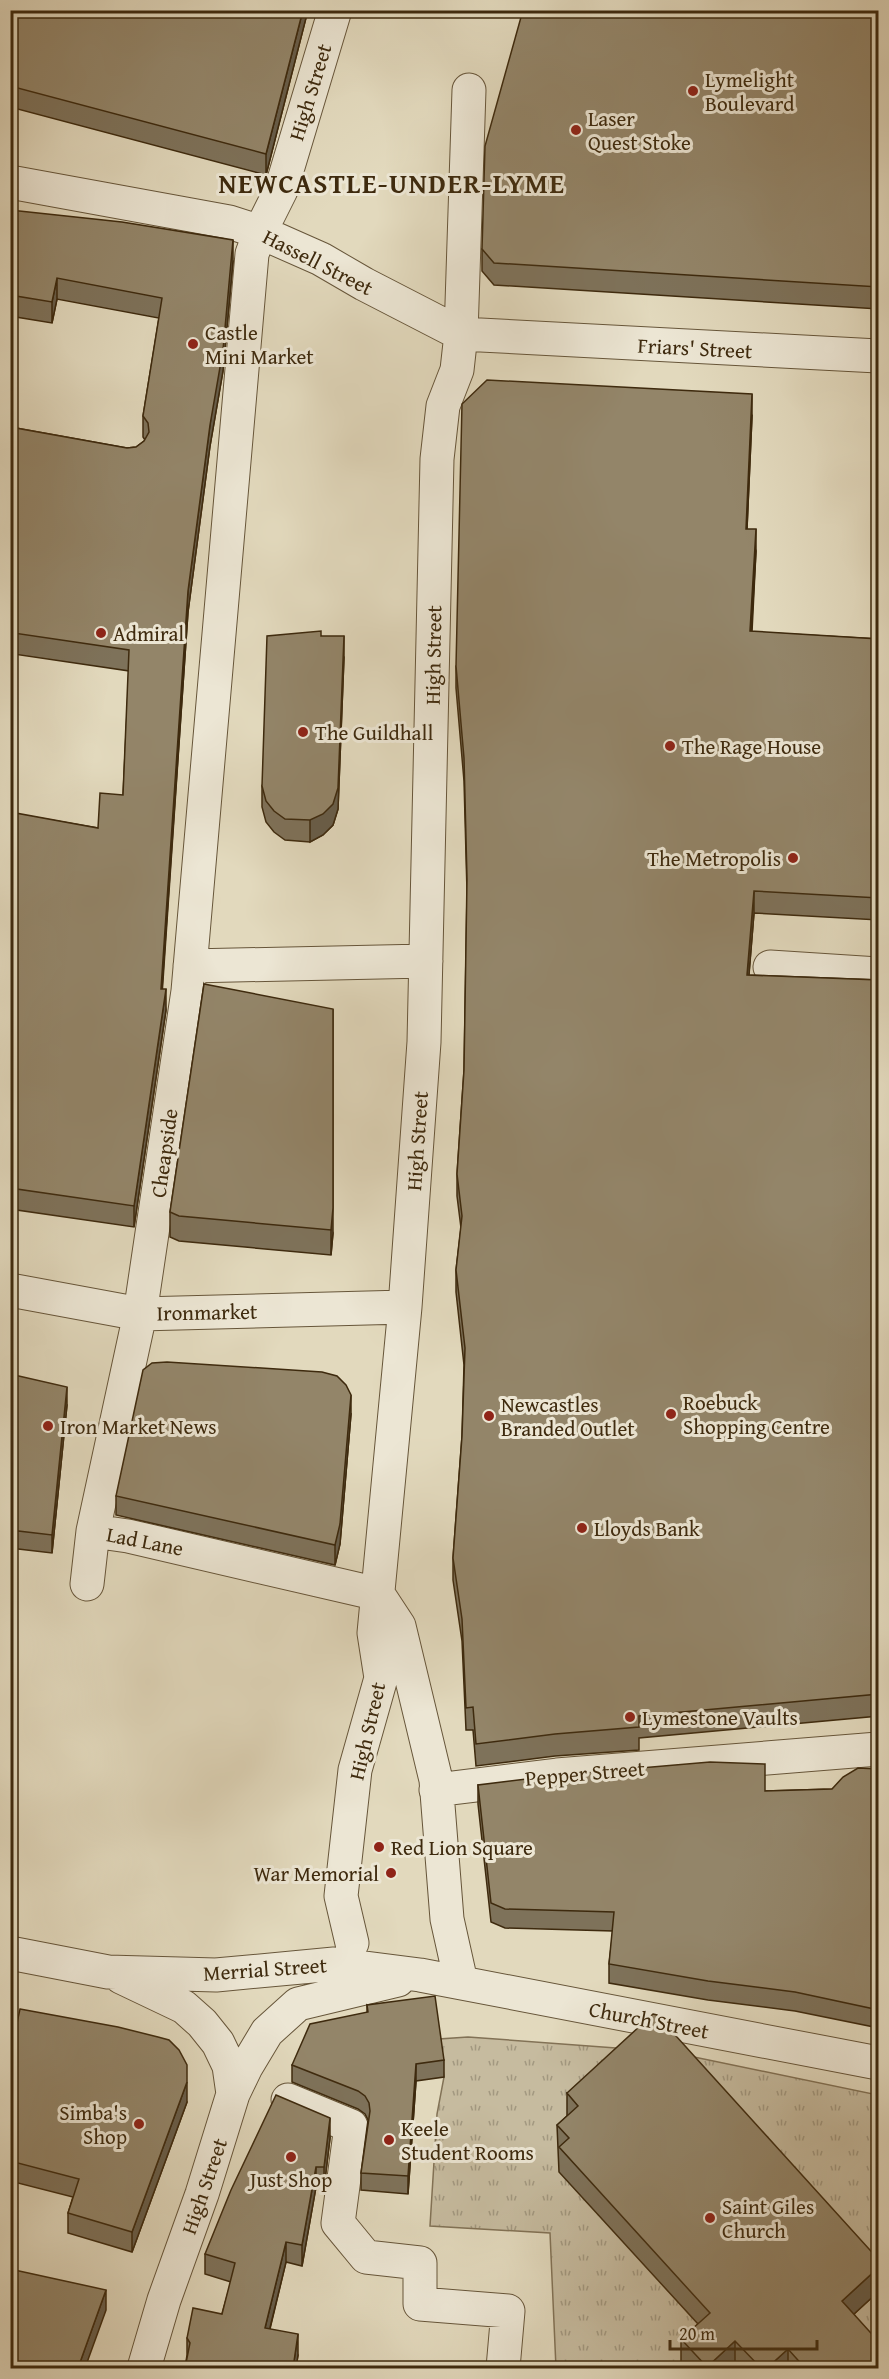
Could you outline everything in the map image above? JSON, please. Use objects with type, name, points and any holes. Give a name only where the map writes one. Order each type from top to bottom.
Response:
[{"type":"street","name":"High Street","points":[[189,979],[252,254],[280,190],[335,10]]},
{"type":"street","name":"High Street","points":[[352,1943],[340,1896],[355,1770],[381,1678],[374,1633],[405,1307],[424,1042],[437,459],[443,406],[457,370],[461,334],[469,90]]},
{"type":"street","name":"Hassell Street","points":[[10,182],[229,222],[260,232],[321,259],[363,284],[461,334],[512,338]]},
{"type":"street","name":"Friars' Street","points":[[512,338],[879,356]]},
{"type":"street","points":[[189,979],[426,962]]},
{"type":"street","points":[[770,967],[879,974]]},
{"type":"street","name":"Cheapside","points":[[140,1314],[189,979]]},
{"type":"street","name":"Ironmarket","points":[[10,1290],[140,1314],[405,1307]]},
{"type":"street","name":"Lad Lane","points":[[140,1314],[93,1531],[128,1536],[378,1593]]},
{"type":"street","points":[[87,1584],[93,1531]]},
{"type":"street","points":[[378,1593],[399,1626],[436,1780],[447,1919],[461,1982]]},
{"type":"street","name":"Pepper Street","points":[[436,1790],[557,1774],[879,1749]]},
{"type":"street","name":"Merrial Street","points":[[10,1953],[108,1972],[216,1975],[334,1964],[420,1975]]},
{"type":"street","name":"Merrial Street","points":[[108,1972],[184,2007],[202,2023],[218,2043],[229,2066],[233,2094]]},
{"type":"street","name":"High Street","points":[[144,2368],[164,2300],[202,2194],[233,2094],[267,2032],[298,2004],[420,1975]]},
{"type":"street","name":"Church Street","points":[[420,1975],[879,2063]]},
{"type":"street","points":[[286,2100],[351,2126],[338,2223],[366,2257],[420,2263],[420,2304],[508,2311],[503,2368]]},
{"type":"green space","points":[[468,2037],[670,2052],[878,2095],[878,2368],[556,2368],[550,2233],[430,2226],[437,2114],[444,2077],[439,2039]]},
{"type":"building","points":[[10,10],[87,10],[109,17],[111,10],[303,10],[266,154],[10,86]]},
{"type":"building","name":"Lymelight Boulevard","points":[[523,10],[879,10],[879,287],[494,263],[482,249],[485,146]]},
{"type":"building","points":[[10,210],[122,222],[233,240],[223,350],[210,425],[188,591],[161,989],[166,989],[134,1206],[10,1188],[10,812],[98,828],[100,793],[123,795],[129,650],[14,633],[10,661],[10,427],[127,448],[136,447],[144,441],[149,432],[148,423],[143,416],[162,298],[57,278],[52,302],[10,295]]},
{"type":"building","points":[[487,380],[752,394],[746,529],[756,529],[750,631],[879,639],[879,898],[754,891],[747,975],[879,980],[879,1694],[639,1716],[639,1727],[476,1744],[473,1707],[466,1708],[462,1619],[453,1558],[462,1436],[465,1348],[456,1270],[462,1216],[457,1174],[464,1070],[467,879],[464,758],[456,666],[462,404]]},
{"type":"building","name":"The Guildhall","points":[[321,631],[321,636],[344,636],[338,788],[333,804],[323,814],[310,820],[285,819],[266,801],[262,786],[267,636]]},
{"type":"building","points":[[204,984],[333,1009],[333,1208],[331,1230],[179,1216],[170,1212]]},
{"type":"building","points":[[152,1363],[322,1372],[337,1376],[346,1385],[351,1395],[340,1524],[335,1545],[116,1496],[143,1370]]},
{"type":"building","points":[[10,1374],[67,1387],[52,1535],[10,1530]]},
{"type":"building","points":[[710,1762],[765,1764],[765,1791],[832,1789],[843,1777],[858,1768],[879,1769],[879,2010],[795,1992],[708,1981],[609,1964],[614,1912],[505,1909],[491,1903],[478,1785],[559,1775]]},
{"type":"building","points":[[435,1996],[444,2060],[416,2064],[408,2176],[361,2173],[370,2111],[365,2096],[358,2091],[292,2065],[310,2024],[368,2012],[367,2005]]},
{"type":"building","points":[[20,2009],[118,2027],[169,2040],[179,2050],[187,2065],[187,2082],[132,2232],[68,2213],[79,2179],[10,2161],[10,2055]]},
{"type":"building","name":"Saint Giles Church","points":[[653,2014],[657,2015],[879,2260],[879,2267],[842,2301],[879,2342],[879,2356],[864,2368],[805,2368],[788,2349],[767,2368],[761,2368],[735,2341],[707,2367],[681,2339],[710,2313],[559,2147],[569,2138],[557,2125],[578,2106],[567,2093]]},
{"type":"building","points":[[276,2095],[330,2118],[324,2167],[316,2167],[302,2245],[286,2242],[265,2328],[298,2334],[293,2368],[185,2368],[190,2343],[187,2338],[193,2308],[222,2314],[235,2263],[205,2254],[231,2190]]},
{"type":"building","points":[[10,2269],[106,2290],[78,2368],[10,2368]]},
{"type":"place","name":"Lymelight Boulevard","points":[[693,91]]},
{"type":"place","name":"Laser Quest Stoke","points":[[576,130]]},
{"type":"place","name":"Castle Mini Market","points":[[193,344]]},
{"type":"place","name":"Admiral","points":[[101,633]]},
{"type":"place","name":"The Guildhall","points":[[303,732]]},
{"type":"place","name":"The Rage House","points":[[670,746]]},
{"type":"place","name":"The Metropolis","points":[[793,858]]},
{"type":"place","name":"Roebuck Shopping Centre","points":[[671,1414]]},
{"type":"place","name":"Newcastles Branded Outlet","points":[[489,1416]]},
{"type":"place","name":"Iron Market News","points":[[48,1426]]},
{"type":"place","name":"Lloyds Bank","points":[[582,1528]]},
{"type":"place","name":"Lymestone Vaults","points":[[630,1717]]},
{"type":"place","name":"Red Lion Square","points":[[379,1847]]},
{"type":"place","name":"War Memorial","points":[[391,1873]]},
{"type":"place","name":"Simba's Shop","points":[[139,2124]]},
{"type":"place","name":"Keele Student Rooms","points":[[389,2140]]},
{"type":"place","name":"Just Shop","points":[[291,2157]]},
{"type":"place","name":"Saint Giles Church","points":[[710,2218]]},
{"type":"district","name":"NEWCASTLE-UNDER-LYME","points":[[392,183]]}]
